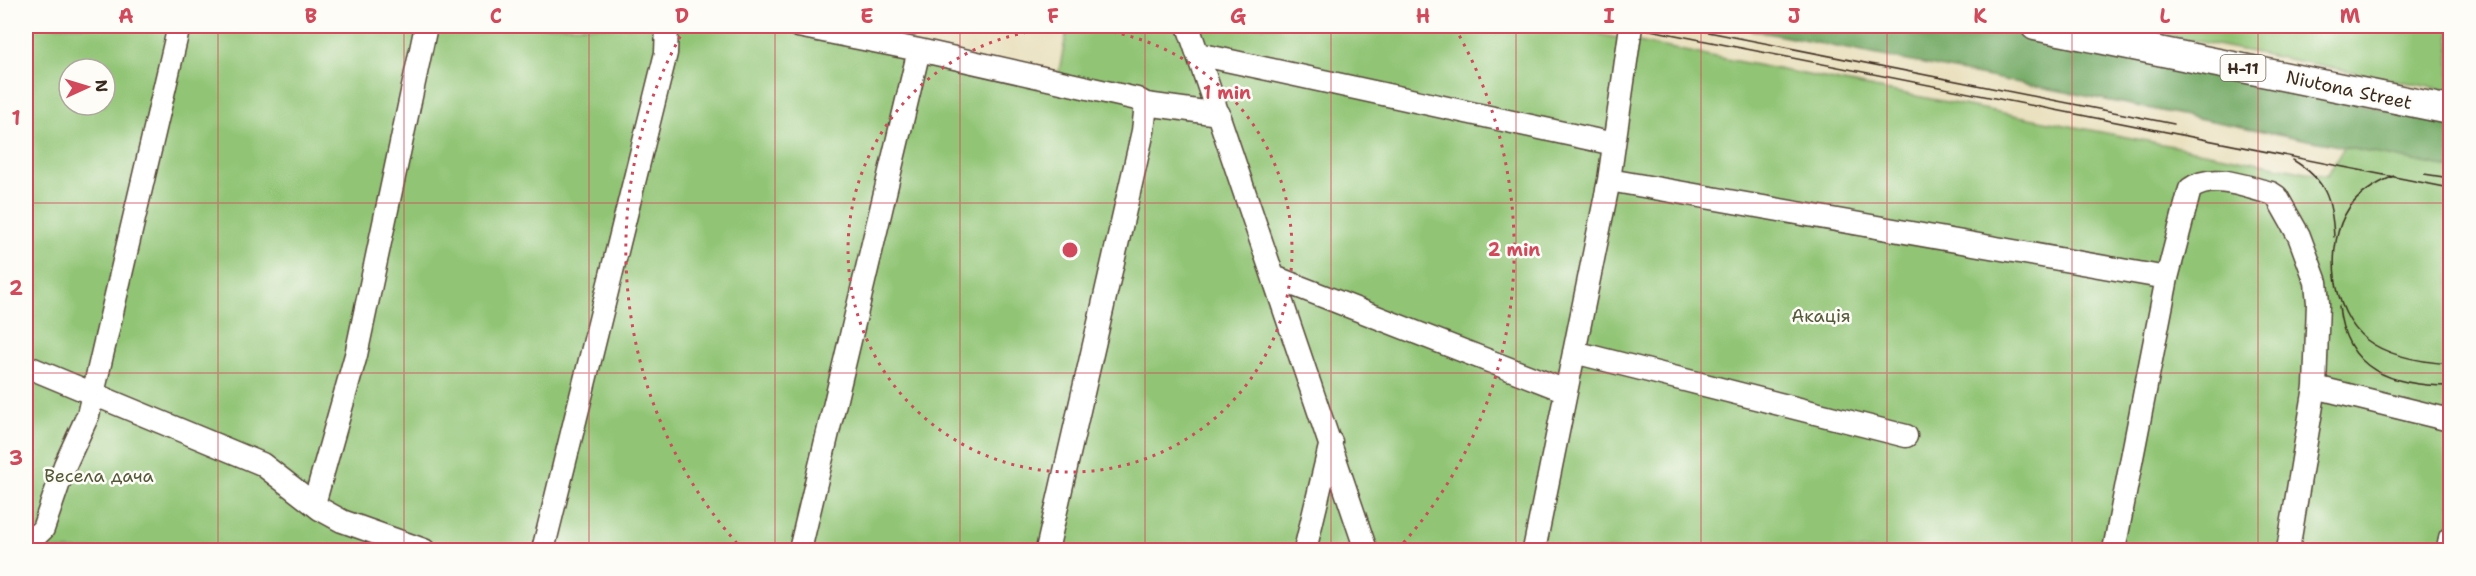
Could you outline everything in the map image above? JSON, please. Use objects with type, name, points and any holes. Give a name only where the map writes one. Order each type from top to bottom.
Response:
[{"type":"main road","name":"Niutona Street","points":[[2035,26],[2451,110]]},
{"type":"street","points":[[26,544],[43,529],[65,465],[88,415],[179,26]]},
{"type":"street","points":[[314,504],[357,355],[426,26]]},
{"type":"street","points":[[543,550],[666,53],[668,26]]},
{"type":"street","points":[[798,26],[919,50],[1137,99],[1146,104],[1218,114]]},
{"type":"street","points":[[1188,26],[1366,550]]},
{"type":"street","points":[[1539,550],[1566,391],[1609,180],[1631,26]]},
{"type":"street","points":[[800,550],[919,50]]},
{"type":"street","points":[[1198,54],[1614,144]]},
{"type":"street","points":[[1047,550],[1143,132],[1146,104]]},
{"type":"street","points":[[1609,180],[2167,278]]},
{"type":"street","points":[[2114,550],[2167,278],[2190,189],[2199,182],[2213,180],[2271,193],[2277,197],[2299,236],[2316,282],[2315,387],[2288,550]]},
{"type":"street","points":[[1274,277],[1566,391]]},
{"type":"street","points":[[1574,352],[1906,436]]},
{"type":"street","points":[[26,366],[262,464],[314,504],[342,521],[424,550]]},
{"type":"street","points":[[2315,387],[2451,420]]},
{"type":"street","points":[[1305,550],[1331,442]]},
{"type":"street","points":[[2448,550],[2451,538]]},
{"type":"green space","points":[[26,26],[783,26],[1058,76],[1068,26],[1556,26],[2327,176],[2344,147],[2450,168],[2450,550],[26,550]]},
{"type":"green space","points":[[1731,26],[1984,26],[2450,123],[2450,168]]},
{"type":"green space","points":[[2120,26],[2450,26],[2450,91]]},
{"type":"tram line","points":[[1630,26],[2450,188]]},
{"type":"tram line","points":[[1678,26],[2174,124]]},
{"type":"tram line","points":[[2293,160],[2313,175],[2325,192],[2329,201],[2334,237]]},
{"type":"tram line","points":[[2424,174],[2450,178]]},
{"type":"tram line","points":[[2394,176],[2375,185],[2358,198],[2349,208],[2341,223],[2334,259],[2339,296],[2345,313],[2355,328],[2376,346],[2407,358],[2450,364]]},
{"type":"tram line","points":[[2339,306],[2343,328],[2351,346],[2362,360],[2375,370],[2409,383],[2450,386]]},
{"type":"park label","name":"Акація","points":[[1821,316]]},
{"type":"park label","name":"Весела дача","points":[[99,476]]}]
